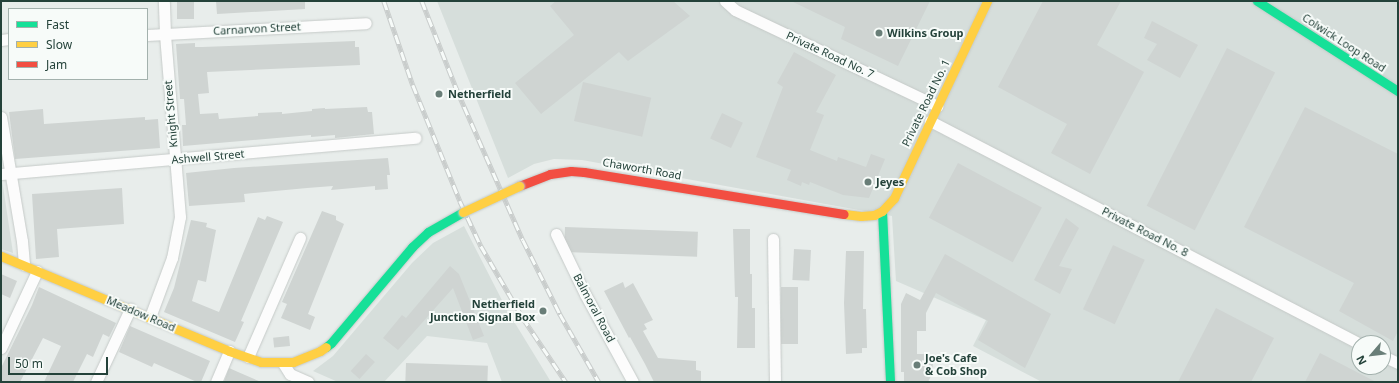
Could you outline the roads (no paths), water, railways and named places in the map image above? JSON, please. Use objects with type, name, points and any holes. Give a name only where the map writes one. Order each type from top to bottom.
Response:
[{"type":"street","name":"Knight Street","points":[[150,317],[178,238],[180,217],[164,34],[164,1]]},
{"type":"street","name":"Private Road No. 7","points":[[725,1],[735,10],[937,106]]},
{"type":"street","name":"Private Road No. 1","points":[[882,211],[894,198],[987,1]]},
{"type":"street","name":"Colwick Loop Road","points":[[1257,1],[1398,91]]},
{"type":"street","name":"Carnarvon Street","points":[[148,35],[366,23]]},
{"type":"street","points":[[1,117],[6,174],[22,241],[24,265]]},
{"type":"street","name":"Private Road No. 8","points":[[930,121],[1351,339]]},
{"type":"street","name":"Ashwell Street","points":[[6,174],[414,138]]},
{"type":"street","name":"Chaworth Road","points":[[288,362],[320,351],[331,343],[412,247],[428,232],[463,212],[536,179],[559,172],[584,172],[740,198],[861,216],[874,215],[882,211]]},
{"type":"street","points":[[882,211],[890,382]]},
{"type":"street","name":"Balmoral Road","points":[[556,234],[585,294],[634,382]]},
{"type":"street","points":[[248,357],[300,238]]},
{"type":"street","points":[[772,239],[775,382]]},
{"type":"street","name":"Meadow Road","points":[[1,256],[229,351],[262,362],[288,362]]},
{"type":"street","points":[[1,348],[37,271]]},
{"type":"street","points":[[96,382],[130,309]]},
{"type":"street","points":[[216,382],[229,351]]},
{"type":"street","points":[[288,362],[290,374],[308,382]]},
{"type":"railway","points":[[384,1],[413,85],[460,201],[481,246],[523,318],[566,382]]},
{"type":"railway","points":[[422,1],[457,90],[523,240],[560,314],[599,382]]},
{"type":"place","name":"Wilkins Group","points":[[879,33]]},
{"type":"place","name":"Netherfield","points":[[439,94]]},
{"type":"place","name":"Jeyes","points":[[868,182]]},
{"type":"place","name":"Netherfield Junction Signal Box","points":[[543,311]]},
{"type":"place","name":"Joe's Cafe & Cob Shop","points":[[917,365]]}]
